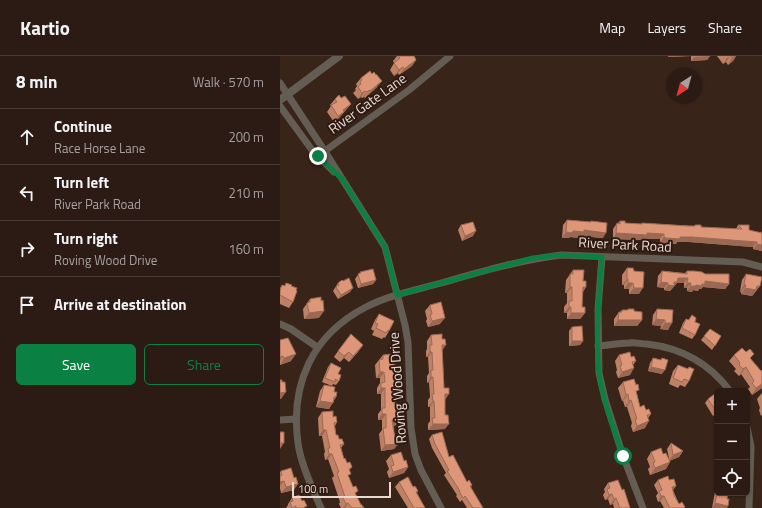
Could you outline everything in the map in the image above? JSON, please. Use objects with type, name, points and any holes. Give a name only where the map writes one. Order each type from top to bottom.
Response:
[{"type":"street","points":[[280,100],[339,56]]},
{"type":"street","name":"River Gate Lane","points":[[318,156],[324,150],[409,90],[450,56]]},
{"type":"street","name":"Roving Wood Drive","points":[[280,83],[385,247],[408,342],[411,428],[416,454],[421,470],[441,508]]},
{"type":"street","name":"Roving Wood Drive","points":[[280,106],[318,156],[342,179]]},
{"type":"street","name":"River Park Road","points":[[321,508],[309,479],[298,444],[296,419],[297,401],[303,377],[317,347],[338,324],[366,307],[397,295],[533,258],[561,255],[743,262],[762,266]]},
{"type":"street","points":[[602,257],[598,309],[600,374],[605,399],[623,456],[643,508]]},
{"type":"street","points":[[280,324],[291,329],[317,347]]},
{"type":"street","points":[[598,346],[630,343],[661,346],[683,353],[700,361],[728,388]]},
{"type":"street","points":[[280,420],[296,419]]},
{"type":"street","points":[[749,508],[750,442]]},
{"type":"building","points":[[398,56],[414,56],[416,60],[404,69],[403,67],[399,70],[394,63],[400,58]]},
{"type":"building","points":[[370,71],[372,74],[374,72],[382,81],[370,91],[365,91],[362,93],[358,87],[361,84],[361,78]]},
{"type":"building","points":[[339,95],[341,98],[345,96],[351,104],[338,116],[331,105],[337,102],[335,99]]},
{"type":"building","points":[[567,220],[607,223],[606,233],[584,230],[584,232],[566,232]]},
{"type":"building","points":[[620,221],[625,221],[625,223],[688,226],[701,225],[701,227],[742,229],[738,225],[749,225],[749,230],[762,233],[762,245],[757,244],[757,242],[692,237],[680,237],[680,239],[666,238],[664,237],[664,234],[647,233],[647,235],[616,233],[617,223],[620,224]]},
{"type":"building","points":[[473,222],[476,231],[465,236],[461,225]]},
{"type":"building","points":[[627,268],[633,268],[634,271],[644,272],[643,288],[634,288],[633,283],[628,283]]},
{"type":"building","points":[[373,269],[376,280],[361,284],[358,274],[361,273],[360,272]]},
{"type":"building","points":[[573,270],[584,270],[583,281],[586,281],[586,287],[583,287],[582,307],[585,307],[585,313],[571,313],[571,307],[569,307],[569,301],[572,301],[570,274],[573,274]]},
{"type":"building","points":[[662,271],[687,274],[687,271],[694,271],[705,274],[729,274],[729,284],[705,281],[705,284],[702,284],[702,286],[690,286],[691,283],[687,283],[688,278],[678,278],[677,282],[674,282],[674,286],[668,285],[668,283],[661,282]]},
{"type":"building","points":[[746,274],[762,277],[760,286],[757,286],[756,290],[745,288],[746,285],[744,285]]},
{"type":"building","points":[[349,278],[353,288],[341,295],[336,287],[342,280],[343,281]]},
{"type":"building","points":[[286,283],[297,288],[293,302],[280,295],[282,285],[285,286]]},
{"type":"building","points":[[321,297],[321,301],[323,300],[324,311],[309,313],[307,303],[310,302],[310,299]]},
{"type":"building","points":[[441,302],[445,318],[432,321],[430,315],[432,314],[430,305]]},
{"type":"building","points":[[634,309],[634,311],[642,312],[642,320],[618,320],[619,312]]},
{"type":"building","points":[[657,309],[673,310],[672,323],[665,323],[665,320],[656,319]]},
{"type":"building","points":[[379,314],[394,321],[389,331],[388,330],[386,333],[376,328],[378,324],[375,323]]},
{"type":"building","points":[[692,315],[696,318],[695,322],[700,324],[695,335],[682,328],[686,319],[689,320]]},
{"type":"building","points":[[582,326],[583,341],[572,341],[572,327]]},
{"type":"building","points":[[710,329],[721,336],[715,346],[704,336]]},
{"type":"building","points":[[351,334],[363,345],[353,356],[349,352],[344,356],[338,351]]},
{"type":"building","points":[[442,334],[442,339],[445,339],[446,345],[442,345],[444,388],[449,388],[449,394],[445,394],[445,415],[448,415],[449,424],[433,424],[432,418],[435,418],[432,394],[434,394],[433,377],[431,377],[431,370],[433,370],[432,352],[430,352],[430,345],[432,345],[431,335]]},
{"type":"building","points":[[288,338],[296,354],[284,358],[283,356],[280,357],[280,340]]},
{"type":"building","points":[[742,348],[746,352],[750,349],[754,354],[750,358],[761,371],[762,370],[762,384],[756,388],[752,383],[754,381],[746,367],[743,369],[739,365],[740,363],[734,355]]},
{"type":"building","points":[[630,352],[631,357],[634,356],[636,361],[632,362],[634,368],[622,372],[620,366],[622,365],[619,355]]},
{"type":"building","points":[[393,354],[394,365],[396,365],[396,390],[398,390],[398,397],[396,397],[396,409],[397,413],[399,413],[399,420],[392,420],[395,438],[397,437],[398,444],[385,445],[383,428],[386,428],[386,414],[382,414],[382,408],[385,408],[385,388],[381,388],[381,383],[385,382],[384,372],[380,372],[379,360],[383,359],[383,355]]},
{"type":"building","points":[[653,358],[668,360],[665,370],[651,367]]},
{"type":"building","points":[[331,363],[341,368],[338,374],[341,375],[339,381],[335,379],[335,382],[325,378]]},
{"type":"building","points":[[678,365],[688,369],[689,367],[694,369],[689,381],[684,379],[682,382],[673,378]]},
{"type":"building","points":[[634,379],[636,385],[638,384],[639,390],[636,391],[640,407],[644,405],[646,410],[649,409],[651,414],[647,415],[649,421],[637,426],[635,419],[637,419],[631,400],[629,401],[628,394],[626,395],[623,382]]},
{"type":"building","points":[[280,380],[285,382],[286,392],[280,393]]},
{"type":"building","points":[[324,385],[335,387],[334,392],[337,392],[333,403],[320,401]]},
{"type":"building","points":[[714,394],[714,408],[708,399]]},
{"type":"building","points":[[333,411],[333,417],[336,416],[337,422],[334,423],[336,435],[338,435],[339,439],[342,439],[344,444],[340,445],[344,459],[345,458],[347,463],[350,462],[352,467],[349,469],[351,474],[348,475],[353,487],[356,486],[358,491],[355,493],[364,508],[352,508],[348,503],[346,504],[343,498],[345,497],[337,473],[339,472],[332,454],[329,454],[328,448],[330,448],[326,430],[323,430],[322,412]]},
{"type":"building","points":[[280,432],[284,432],[284,443],[281,443],[281,447],[280,447]]},
{"type":"building","points":[[442,432],[449,457],[453,455],[467,482],[469,480],[472,485],[470,486],[483,508],[473,508],[465,496],[463,498],[447,471],[449,470],[435,444],[432,435]]},
{"type":"building","points":[[671,443],[683,451],[673,455]]},
{"type":"building","points":[[661,448],[663,454],[666,453],[670,462],[655,468],[653,463],[655,462],[651,452]]},
{"type":"building","points":[[401,452],[408,467],[393,472],[391,466],[394,465],[391,455]]},
{"type":"building","points":[[291,468],[294,478],[296,477],[298,484],[286,487],[284,481],[280,482],[280,476],[282,475],[281,471]]},
{"type":"building","points":[[668,476],[669,480],[674,479],[676,486],[672,487],[674,495],[679,504],[682,502],[685,507],[670,508],[664,496],[661,496],[659,491],[662,490],[658,480]]},
{"type":"building","points":[[408,477],[413,487],[415,486],[418,491],[416,492],[425,508],[414,508],[399,482]]},
{"type":"building","points":[[618,480],[622,490],[624,489],[630,508],[620,508],[616,498],[614,499],[612,494],[609,495],[607,489],[610,488],[608,483]]},
{"type":"building","points":[[299,495],[307,506],[304,507],[305,508],[296,508],[296,506],[292,508],[290,502],[293,501],[292,498]]},
{"type":"building","points":[[716,496],[728,496],[727,499],[729,499],[728,506],[715,503]]},
{"type":"route","points":[[318,156],[342,179],[385,247],[397,295],[533,258],[561,255],[602,257],[598,309],[600,374],[605,399],[623,456]]}]
